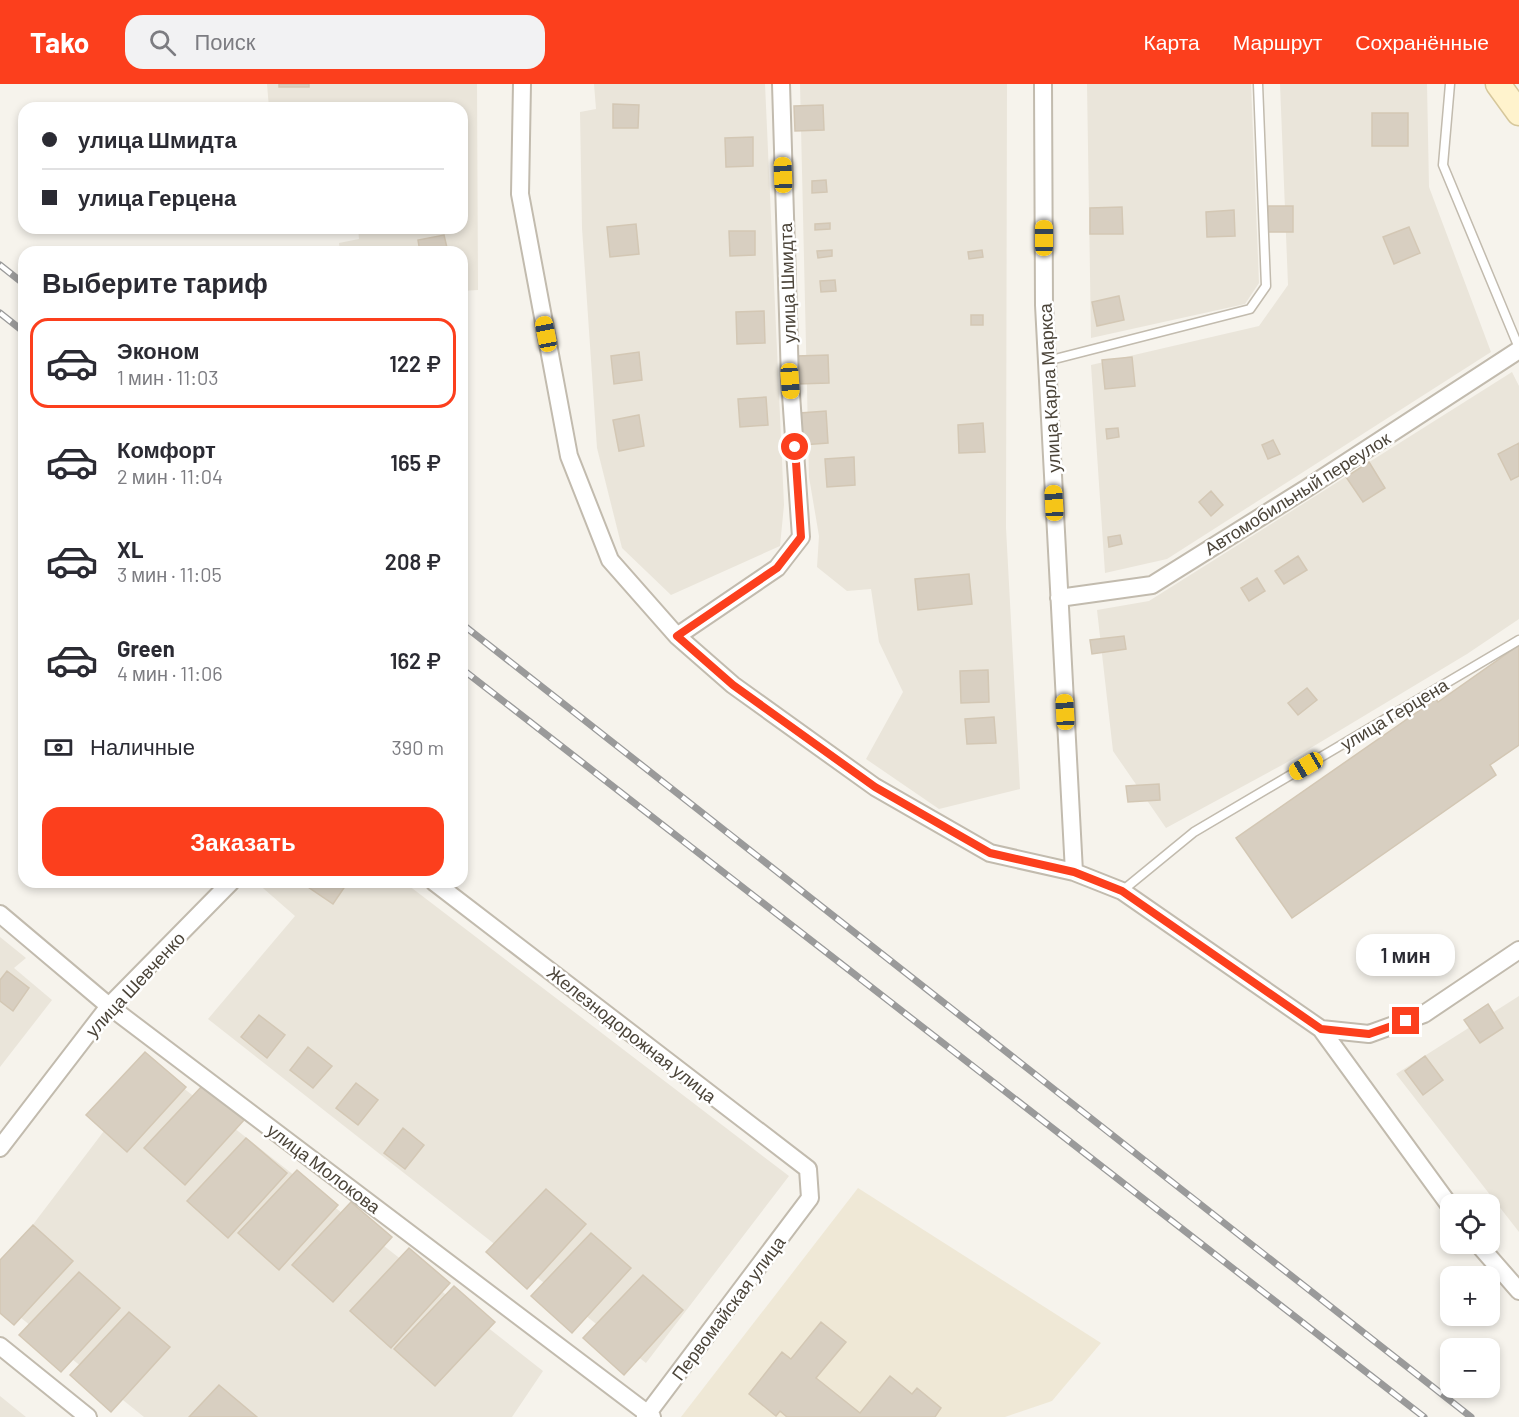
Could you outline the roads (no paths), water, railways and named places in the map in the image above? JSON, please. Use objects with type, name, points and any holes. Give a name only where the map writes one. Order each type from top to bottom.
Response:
[{"type":"main road","points":[[1498,84],[1519,113]]},
{"type":"street","points":[[522,84],[520,194],[569,456],[610,560],[677,636],[733,685],[875,787],[990,853],[1074,872],[1122,891],[1321,1029],[1441,1194]]},
{"type":"street","name":"улица Шмидта","points":[[677,636],[777,568],[801,537],[790,381],[781,84]]},
{"type":"street","name":"улица Карла Маркса","points":[[1043,84],[1044,305],[1074,872]]},
{"type":"street","name":"Автомобильный переулок","points":[[1059,597],[1152,585],[1307,488],[1519,349]]},
{"type":"street","name":"улица Шевченко","points":[[0,1148],[110,1006],[225,888]]},
{"type":"street","name":"Железнодорожная улица","points":[[442,888],[808,1169],[810,1198]]},
{"type":"street","name":"улица Молокова","points":[[0,914],[110,1006],[648,1416]]},
{"type":"street","points":[[1321,1029],[1369,1034],[1425,1014],[1519,950]]},
{"type":"street","name":"Первомайская улица","points":[[648,1416],[810,1198]]},
{"type":"street","points":[[1487,1254],[1519,1291]]},
{"type":"street","points":[[0,1346],[88,1417]]},
{"type":"lane","points":[[1047,361],[1250,309],[1266,286],[1258,84]]},
{"type":"lane","points":[[1450,84],[1443,165],[1519,349]]},
{"type":"lane","name":"улица Герцена","points":[[1122,891],[1194,832],[1519,639]]},
{"type":"railway","points":[[0,265],[18,279]]},
{"type":"railway","points":[[0,313],[18,327]]},
{"type":"railway","points":[[468,629],[1471,1417]]},
{"type":"railway","points":[[468,674],[1424,1417]]}]
